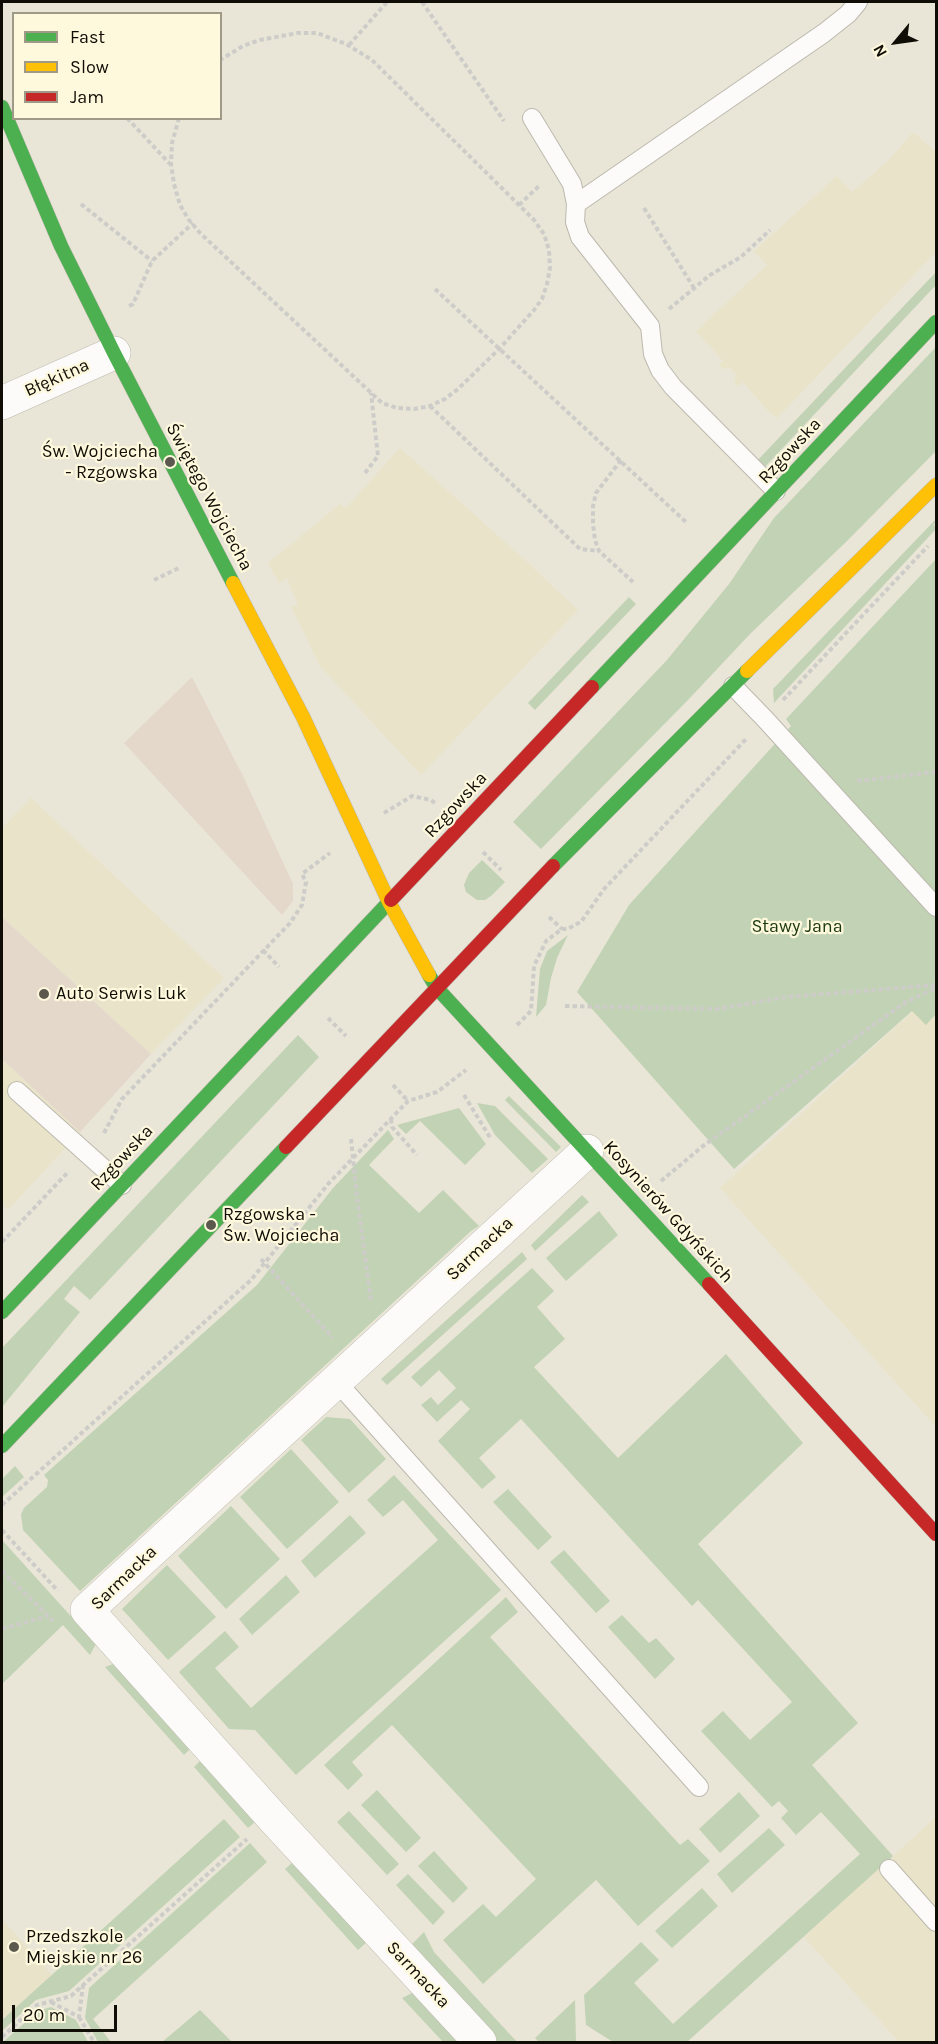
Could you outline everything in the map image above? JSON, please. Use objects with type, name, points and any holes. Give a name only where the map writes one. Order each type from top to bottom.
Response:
[{"type":"main road","name":"Świętego Wojciecha","points":[[2,107],[61,246],[303,717],[388,902]]},
{"type":"main road","name":"Rzgowska","points":[[2,1312],[936,322]]},
{"type":"main road","points":[[2,1446],[436,987],[630,787],[936,485]]},
{"type":"main road","name":"Kosynierów Gdyńskich","points":[[388,902],[436,987],[936,1534]]},
{"type":"street","name":"Błękitna","points":[[2,404],[114,353]]},
{"type":"street","name":"Sarmacka","points":[[480,2043],[273,1818],[87,1610],[587,1151]]},
{"type":"lane","points":[[576,204],[824,33],[848,14],[858,2]]},
{"type":"lane","points":[[532,118],[572,184],[576,204],[575,222],[580,237],[650,326],[653,354],[660,370],[673,387],[776,491]]},
{"type":"lane","points":[[733,686],[936,907]]},
{"type":"lane","points":[[17,1091],[122,1185]]},
{"type":"lane","points":[[356,1362],[699,1787]]},
{"type":"lane","points":[[889,1869],[936,1922]]},
{"type":"path","points":[[349,45],[387,2]]},
{"type":"path","points":[[422,2],[506,125]]},
{"type":"path","points":[[178,120],[172,143],[171,164],[180,205],[201,234],[382,403],[414,410],[445,399],[500,348],[534,310],[544,291],[550,268],[549,250],[544,234],[534,220],[372,60],[349,45],[317,33],[298,33],[260,40],[243,46],[222,59]]},
{"type":"path","points":[[129,120],[171,164]]},
{"type":"path","points":[[79,202],[152,261]]},
{"type":"path","points":[[644,208],[694,288]]},
{"type":"path","points":[[125,310],[133,304],[152,261],[193,223]]},
{"type":"path","points":[[650,326],[710,275],[741,257],[770,230]]},
{"type":"path","points":[[435,289],[687,523]]},
{"type":"path","points":[[365,473],[378,456],[371,393]]},
{"type":"path","points":[[430,406],[580,549],[599,551]]},
{"type":"path","points":[[621,460],[596,493],[593,506],[595,540],[599,551],[633,582]]},
{"type":"path","points":[[154,580],[178,568]]},
{"type":"path","points":[[825,784],[936,772]]},
{"type":"path","points":[[2,1242],[107,1130],[123,1099],[291,923],[302,905],[306,882],[302,874]]},
{"type":"path","points":[[2,1505],[251,1280],[329,1183],[408,1101],[447,1087],[531,1011],[534,966],[546,941],[562,929]]},
{"type":"path","points":[[263,950],[408,1101]]},
{"type":"path","points":[[565,1006],[717,1009],[786,997],[936,987]]},
{"type":"path","points":[[635,1203],[703,1146],[906,1002],[936,987]]},
{"type":"path","points":[[464,1095],[491,1139]]},
{"type":"path","points":[[392,1118],[392,1127],[417,1155]]},
{"type":"path","points":[[351,1139],[357,1197],[356,1362]]},
{"type":"path","points":[[261,1259],[356,1362]]},
{"type":"path","points":[[2,1530],[68,1603],[87,1610]]},
{"type":"path","points":[[2,1571],[60,1628]]},
{"type":"path","points":[[2,1629],[48,1616]]},
{"type":"path","points":[[2,2037],[37,2005],[71,1996],[273,1818]]},
{"type":"path","points":[[79,2017],[83,1985]]},
{"type":"path","points":[[50,2002],[79,2017],[94,2043]]},
{"type":"shaded area","points":[[913,132],[936,152],[936,252],[777,418],[743,382],[738,386],[734,382],[736,374],[730,368],[723,369],[719,365],[723,361],[696,331],[767,265],[754,251],[837,176],[852,192],[889,160]]},
{"type":"shaded area","points":[[400,448],[578,610],[421,775],[320,666],[291,607],[298,604],[287,579],[279,583],[268,563],[340,504],[346,508]]},
{"type":"shaded area","points":[[192,677],[244,778],[293,884],[293,901],[282,915],[124,743]]},
{"type":"shaded area","points":[[31,798],[224,978],[151,1054],[2,917],[2,828]]},
{"type":"shaded area","name":"Auto Serwis Luk","points":[[2,917],[151,1054],[80,1132],[2,1059]]},
{"type":"shaded area","points":[[913,1011],[926,1024],[936,1014],[936,1427],[720,1188]]},
{"type":"shaded area","points":[[2,1059],[80,1132],[8,1210],[2,1204]]},
{"type":"shaded area","points":[[936,1817],[936,2042],[899,2042],[804,1937]]},
{"type":"shaded area","name":"Przedszkole Miejskie nr 26","points":[[2,1919],[52,1975],[2,2020]]},
{"type":"green space","points":[[936,272],[936,285],[763,469],[756,462]]},
{"type":"green space","points":[[936,347],[936,451],[751,633],[541,849],[513,822],[667,660],[729,584],[774,518]]},
{"type":"green space","points":[[936,519],[934,525],[936,529],[774,703],[773,689]]},
{"type":"green space","name":"Stawy Jana","points":[[936,559],[936,1014],[926,1025],[912,1011],[734,1169],[577,992],[629,905],[791,726],[786,719]]},
{"type":"green space","points":[[629,597],[636,604],[535,710],[528,703]]},
{"type":"green space","points":[[482,860],[505,882],[485,900],[477,900],[466,892],[464,885],[469,873]]},
{"type":"green space","points":[[568,935],[557,958],[546,1005],[536,1017],[540,969],[547,951]]},
{"type":"green space","points":[[298,1035],[319,1057],[90,1300],[74,1286],[64,1299],[80,1312],[2,1407],[2,1348]]},
{"type":"green space","points":[[509,1096],[561,1147],[556,1152],[505,1100]]},
{"type":"green space","points":[[477,1103],[495,1106],[548,1159],[532,1173],[495,1135]]},
{"type":"green space","points":[[459,1108],[486,1144],[465,1165],[420,1121],[406,1134],[397,1125]]},
{"type":"green space","points":[[388,1130],[394,1139],[369,1165],[419,1213],[443,1190],[479,1226],[80,1591],[23,1530],[21,1514],[24,1508],[47,1487],[48,1480],[44,1475],[257,1285],[333,1188]]},
{"type":"green space","points":[[582,1195],[589,1202],[535,1251],[531,1245]]},
{"type":"green space","points":[[599,1211],[618,1235],[566,1281],[546,1258]]},
{"type":"green space","points":[[522,1252],[527,1259],[387,1385],[381,1379]]},
{"type":"green space","points":[[532,1268],[554,1291],[537,1307],[565,1339],[534,1367],[618,1458],[726,1354],[803,1443],[698,1544],[858,1723],[812,1765],[893,1856],[687,2042],[613,2042],[586,2025],[584,1995],[641,1942],[659,1960],[634,1983],[673,2024],[860,1854],[821,1812],[796,1835],[781,1818],[788,1811],[779,1801],[772,1807],[701,1731],[723,1711],[750,1740],[792,1702],[698,1600],[692,1606],[521,1419],[479,1458],[496,1477],[482,1489],[438,1441],[470,1409],[461,1400],[437,1422],[421,1405],[431,1397],[438,1405],[456,1388],[439,1370],[421,1387],[411,1377]]},
{"type":"green space","points":[[326,1417],[350,1419],[386,1459],[349,1493],[301,1440]]},
{"type":"green space","points":[[291,1449],[339,1502],[287,1549],[240,1497]]},
{"type":"green space","points":[[15,1466],[24,1477],[2,1497],[2,1479]]},
{"type":"green space","points":[[394,1475],[501,1590],[296,1775],[255,1730],[229,1729],[179,1672],[225,1631],[239,1647],[215,1668],[251,1708],[438,1540],[403,1500],[383,1517],[367,1500]]},
{"type":"green space","points":[[508,1489],[552,1537],[538,1550],[493,1502]]},
{"type":"green space","points":[[231,1506],[280,1559],[226,1609],[178,1556]]},
{"type":"green space","points":[[350,1515],[366,1533],[315,1578],[301,1561]]},
{"type":"green space","points":[[2,1540],[96,1644],[90,1655],[63,1625],[2,1684]]},
{"type":"green space","points":[[564,1550],[610,1601],[596,1613],[550,1562]]},
{"type":"green space","points":[[167,1565],[216,1617],[168,1660],[122,1609]]},
{"type":"green space","points":[[286,1575],[300,1592],[252,1635],[239,1619]]},
{"type":"green space","points":[[506,1597],[518,1612],[490,1637],[680,1845],[688,1839],[710,1861],[638,1926],[596,1880],[483,1984],[443,1940],[483,1904],[496,1917],[536,1879],[392,1725],[352,1762],[363,1775],[348,1790],[324,1765]]},
{"type":"green space","points":[[622,1615],[649,1643],[656,1638],[675,1659],[655,1679],[608,1627]]},
{"type":"green space","points":[[116,1663],[192,1747],[184,1755],[105,1667]]},
{"type":"green space","points":[[202,1759],[256,1821],[248,1828],[194,1767]]},
{"type":"green space","points":[[377,1790],[421,1838],[406,1852],[361,1805]]},
{"type":"green space","points":[[739,1792],[760,1816],[720,1853],[699,1829]]},
{"type":"green space","points":[[349,1811],[399,1864],[387,1875],[337,1822]]},
{"type":"green space","points":[[224,1819],[240,1837],[69,1991],[36,2000],[2,2031],[2,2020]]},
{"type":"green space","points":[[769,1828],[785,1845],[732,1893],[717,1874]]},
{"type":"green space","points":[[250,1843],[267,1862],[93,2019],[111,2042],[98,2042],[85,2018],[89,1988]]},
{"type":"green space","points":[[434,1851],[468,1888],[453,1903],[418,1866]]},
{"type":"green space","points":[[293,1862],[368,1941],[358,1950],[285,1869]]},
{"type":"green space","points":[[408,1874],[445,1912],[433,1925],[396,1885]]},
{"type":"green space","points":[[702,1888],[718,1906],[672,1948],[655,1931]]},
{"type":"green space","points":[[424,1932],[434,1952],[517,2042],[498,2042],[410,1946]]},
{"type":"green space","points":[[414,1992],[460,2042],[443,2042],[402,1998]]},
{"type":"green space","points":[[575,2000],[576,2042],[539,2042],[535,2038]]},
{"type":"green space","points":[[51,2007],[76,2020],[88,2042],[3,2042],[38,2011]]},
{"type":"green space","points":[[200,2010],[232,2042],[162,2042]]},
{"type":"traffic: fast","points":[[2,107],[61,246],[233,583]]},
{"type":"traffic: fast","points":[[592,687],[936,322]]},
{"type":"traffic: fast","points":[[553,866],[747,671]]},
{"type":"traffic: fast","points":[[2,1312],[391,900]]},
{"type":"traffic: fast","points":[[429,975],[436,987],[709,1284]]},
{"type":"traffic: fast","points":[[2,1446],[286,1147]]},
{"type":"traffic: slow","points":[[747,671],[936,485]]},
{"type":"traffic: slow","points":[[233,583],[303,717],[389,902],[429,975]]},
{"type":"traffic: jam","points":[[391,900],[592,687]]},
{"type":"traffic: jam","points":[[286,1147],[553,866]]},
{"type":"traffic: jam","points":[[709,1284],[936,1534]]},
{"type":"place","name":"Św. Wojciecha - Rzgowska","points":[[170,462]]},
{"type":"place","name":"Auto Serwis Luk","points":[[44,994]]},
{"type":"place","name":"Rzgowska - Św. Wojciecha","points":[[211,1225]]},
{"type":"place","name":"Przedszkole Miejskie nr 26","points":[[14,1947]]}]
